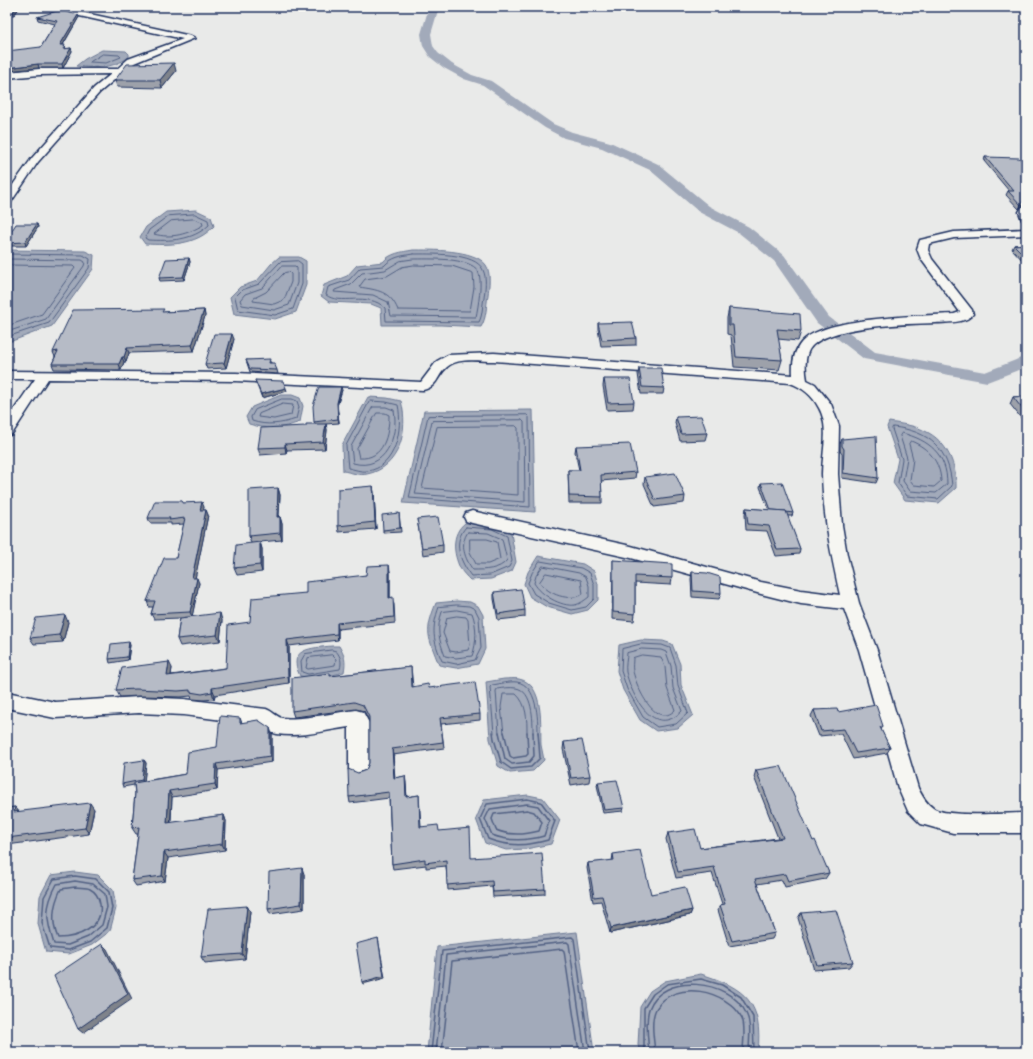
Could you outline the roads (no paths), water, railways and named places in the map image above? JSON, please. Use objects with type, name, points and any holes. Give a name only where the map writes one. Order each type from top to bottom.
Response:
[{"type":"street","points":[[7,200],[35,160],[97,90],[131,61],[191,38],[48,7]]},
{"type":"street","points":[[7,75],[39,72],[119,71]]},
{"type":"street","points":[[1026,208],[1024,212],[1026,218]]},
{"type":"street","points":[[802,382],[798,369],[799,359],[809,342],[820,335],[842,328],[872,324],[956,318],[967,314],[966,310],[934,269],[923,251],[922,246],[924,242],[954,235],[1026,232]]},
{"type":"street","points":[[7,375],[236,377],[423,386],[428,384],[442,364],[453,358],[494,357],[791,379],[802,382],[810,387],[826,408],[832,426],[830,474],[834,525],[850,603],[868,650],[908,788],[915,804],[928,817],[953,823],[1026,823]]},
{"type":"street","points":[[7,430],[44,375]]},
{"type":"street","points":[[472,517],[631,552],[761,588],[801,597],[850,603]]},
{"type":"street","points":[[7,700],[55,710],[139,706],[184,707],[266,717],[277,726],[298,726],[356,718],[359,724],[359,768]]},
{"type":"water","points":[[102,50],[126,51],[129,54],[129,57],[110,66],[76,66],[85,59]]},
{"type":"water","points":[[196,210],[211,217],[214,226],[207,233],[191,241],[173,244],[145,244],[140,237],[146,227],[166,212]]},
{"type":"water","points":[[7,250],[85,251],[94,255],[93,269],[52,326],[12,341],[7,341]]},
{"type":"water","points":[[413,250],[463,253],[480,260],[486,265],[488,268],[489,288],[485,315],[481,327],[382,325],[381,308],[371,304],[329,302],[321,296],[324,285],[347,276],[357,265],[383,262],[393,255]]},
{"type":"water","points":[[279,257],[299,257],[306,261],[306,285],[296,312],[275,319],[234,314],[230,297],[240,287],[257,281]]},
{"type":"water","points":[[281,395],[292,395],[300,398],[303,406],[300,422],[274,428],[249,424],[246,417],[252,407]]},
{"type":"water","points":[[368,397],[387,398],[401,401],[404,423],[399,446],[394,456],[387,464],[378,470],[367,474],[343,471],[342,445]]},
{"type":"water","points":[[533,410],[535,512],[403,503],[424,411]]},
{"type":"water","points":[[889,422],[921,429],[933,435],[945,447],[955,471],[956,488],[939,503],[905,500],[893,483],[898,459],[887,427]]},
{"type":"water","points":[[465,523],[500,527],[511,533],[516,562],[512,571],[491,579],[470,580],[463,573],[456,556],[455,538],[460,527]]},
{"type":"water","points":[[538,556],[583,564],[594,571],[598,584],[598,600],[588,610],[572,614],[547,607],[530,597],[524,584],[528,572]]},
{"type":"water","points":[[457,601],[470,602],[478,606],[483,615],[485,649],[478,664],[456,668],[439,665],[430,641],[429,628],[436,603]]},
{"type":"water","points":[[641,640],[663,641],[672,644],[680,664],[681,685],[693,715],[678,728],[656,731],[640,720],[623,690],[617,671],[619,645]]},
{"type":"water","points":[[339,646],[343,653],[345,662],[344,672],[322,677],[300,676],[296,660],[303,651]]},
{"type":"water","points":[[504,679],[517,679],[527,682],[537,697],[540,717],[541,745],[544,760],[533,771],[510,773],[498,766],[490,739],[486,682]]},
{"type":"water","points":[[528,795],[543,798],[560,820],[551,844],[526,849],[506,850],[485,843],[476,819],[484,800]]},
{"type":"water","points":[[75,872],[98,875],[113,890],[116,908],[110,931],[92,945],[69,954],[46,952],[38,924],[40,896],[51,875]]},
{"type":"water","points":[[577,932],[594,1052],[427,1052],[437,947]]},
{"type":"water","points":[[701,974],[730,985],[748,1000],[754,1009],[758,1021],[758,1052],[640,1052],[638,1045],[640,1007],[650,991],[665,981]]},
{"type":"waterway","points":[[434,7],[426,34],[428,46],[434,55],[448,66],[468,77],[487,83],[549,126],[568,135],[606,145],[654,167],[704,209],[744,230],[779,258],[823,320],[870,356],[987,377],[1026,361]]}]
